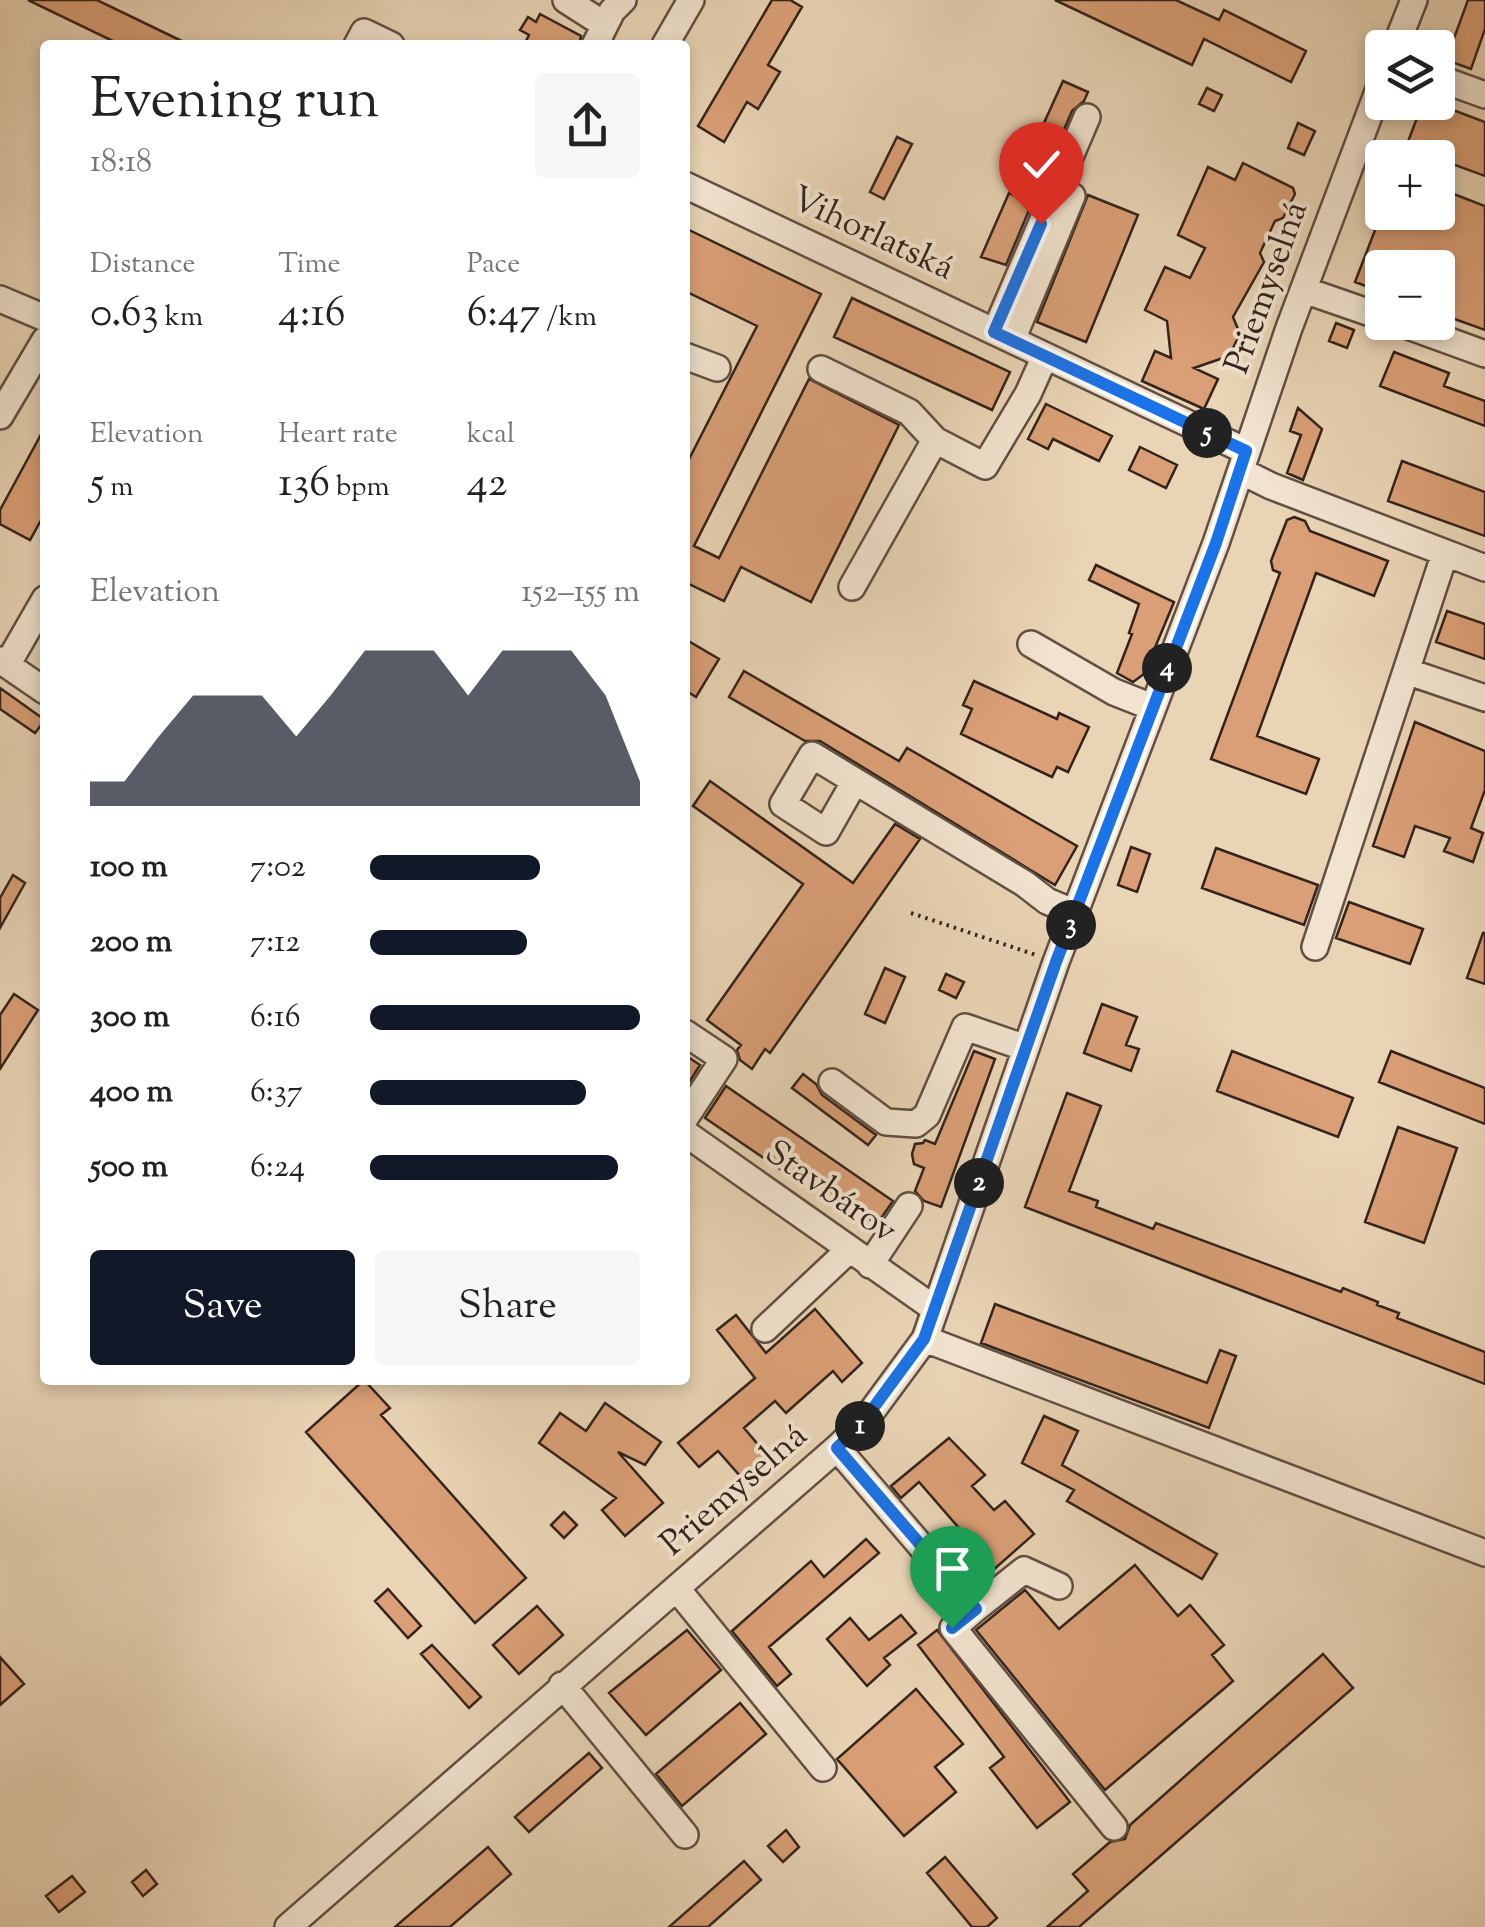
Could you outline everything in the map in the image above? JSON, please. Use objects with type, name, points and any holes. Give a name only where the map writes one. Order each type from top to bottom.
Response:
[{"type":"street","points":[[566,0],[600,35],[623,0]]},
{"type":"street","points":[[668,40],[691,0]]},
{"type":"street","points":[[1403,30],[1414,0]]},
{"type":"street","points":[[360,40],[364,32],[381,40]]},
{"type":"street","points":[[1455,84],[1485,95]]},
{"type":"street","points":[[1004,336],[1087,117]]},
{"type":"street","name":"Priemyselná","points":[[288,1927],[837,1448],[863,1422],[924,1339],[1056,962],[1367,120]]},
{"type":"street","name":"Vihorlatská","points":[[690,187],[1045,356],[1243,461],[1271,486],[1485,568]]},
{"type":"street","points":[[1004,336],[1072,196]]},
{"type":"street","points":[[1304,290],[1365,312]]},
{"type":"street","points":[[0,299],[40,316]]},
{"type":"street","points":[[1446,340],[1485,354]]},
{"type":"street","points":[[0,416],[40,348]]},
{"type":"street","points":[[821,370],[909,412],[936,440],[986,466],[1045,356]]},
{"type":"street","points":[[690,358],[716,368]]},
{"type":"street","points":[[852,586],[936,440]]},
{"type":"street","points":[[1315,947],[1445,553]]},
{"type":"street","points":[[40,608],[3,663],[40,688]]},
{"type":"street","points":[[1030,644],[1114,692],[1152,708]]},
{"type":"street","points":[[1406,671],[1485,698]]},
{"type":"street","points":[[855,781],[1047,901],[1075,913]]},
{"type":"street","points":[[832,1082],[886,1122],[916,1124],[927,1115],[965,1027],[1026,1048]]},
{"type":"street","points":[[690,1036],[724,1059],[690,1110]]},
{"type":"street","name":"Stavbárov","points":[[690,1137],[936,1309]]},
{"type":"street","points":[[765,1329],[860,1257],[909,1206]]},
{"type":"street","points":[[924,1339],[1485,1552]]},
{"type":"street","points":[[837,1448],[976,1609]]},
{"type":"street","points":[[1059,1586],[1024,1570],[952,1628],[1114,1827]]},
{"type":"street","points":[[676,1589],[823,1768]]},
{"type":"street","points":[[562,1686],[685,1835]]},
{"type":"path","points":[[911,912],[1056,962]]},
{"type":"building","points":[[28,0],[97,0],[180,40],[111,40]]},
{"type":"building","points":[[772,0],[790,0],[802,7],[768,65],[780,72],[758,109],[747,102],[724,142],[698,126]]},
{"type":"building","points":[[1055,0],[1176,0],[1219,20],[1224,10],[1306,51],[1291,82],[1204,39],[1192,65]]},
{"type":"building","points":[[1468,0],[1485,0],[1485,29],[1471,69],[1455,63],[1455,35]]},
{"type":"building","points":[[540,14],[581,36],[580,40],[526,40],[529,35],[520,30],[528,17],[536,22]]},
{"type":"building","points":[[1063,81],[1088,92],[1072,111],[1058,143],[1039,134]]},
{"type":"building","points":[[1207,88],[1222,95],[1214,111],[1199,104]]},
{"type":"building","points":[[1455,111],[1485,122],[1485,176],[1455,165],[1455,140],[1409,140],[1416,120],[1455,120]]},
{"type":"building","points":[[1298,123],[1315,131],[1304,155],[1288,148]]},
{"type":"building","points":[[897,137],[912,144],[884,199],[870,192]]},
{"type":"building","points":[[1243,163],[1293,188],[1295,194],[1283,218],[1275,221],[1260,253],[1264,262],[1233,317],[1240,334],[1229,356],[1194,368],[1218,379],[1204,409],[1142,381],[1155,351],[1171,358],[1167,321],[1145,310],[1165,267],[1190,278],[1205,248],[1178,235],[1208,167],[1235,180]]},
{"type":"building","points":[[1009,193],[1032,203],[1006,265],[981,257]]},
{"type":"building","points":[[1088,195],[1138,215],[1086,342],[1037,322]]},
{"type":"building","points":[[1455,195],[1485,206],[1485,330],[1455,319],[1455,250],[1367,250],[1375,230],[1455,230]]},
{"type":"building","points":[[690,230],[821,294],[694,546],[719,558],[809,379],[899,425],[811,602],[741,567],[724,601],[690,584],[690,457],[757,326],[690,293]]},
{"type":"building","points":[[1365,256],[1365,286],[1355,282]]},
{"type":"building","points":[[852,298],[1010,372],[992,410],[834,337]]},
{"type":"building","points":[[1336,323],[1354,330],[1347,348],[1329,341]]},
{"type":"building","points":[[1394,352],[1449,373],[1444,386],[1485,401],[1485,426],[1380,386]]},
{"type":"building","points":[[1046,404],[1112,436],[1099,461],[1053,439],[1048,449],[1028,439]]},
{"type":"building","points":[[1298,408],[1322,429],[1303,480],[1287,473],[1301,435],[1290,431]]},
{"type":"building","points":[[40,436],[40,522],[30,540],[0,524],[0,510]]},
{"type":"building","points":[[1140,447],[1177,465],[1166,488],[1129,470]]},
{"type":"building","points":[[1402,461],[1485,492],[1485,536],[1388,501]]},
{"type":"building","points":[[1294,517],[1305,521],[1310,531],[1388,561],[1374,596],[1316,573],[1257,736],[1319,759],[1306,794],[1211,759],[1280,573],[1273,570],[1271,561],[1287,520]]},
{"type":"building","points":[[1096,565],[1174,602],[1144,674],[1133,682],[1117,673],[1139,604],[1089,580]]},
{"type":"building","points":[[1447,611],[1485,624],[1485,659],[1436,642]]},
{"type":"building","points":[[690,642],[719,659],[696,697],[690,693]]},
{"type":"building","points":[[744,671],[899,761],[907,748],[1077,846],[1055,885],[820,741],[805,741],[729,697]]},
{"type":"building","points":[[974,681],[1057,719],[1059,713],[1089,727],[1068,772],[1057,767],[1052,777],[961,734],[972,709],[963,705]]},
{"type":"building","points":[[0,688],[40,716],[40,726],[35,733],[0,709]]},
{"type":"building","points":[[1415,722],[1485,751],[1485,790],[1471,828],[1483,833],[1473,862],[1444,851],[1450,838],[1415,826],[1404,857],[1373,846]]},
{"type":"building","points":[[710,781],[853,883],[895,824],[920,839],[770,1053],[765,1049],[752,1069],[740,1060],[737,1050],[741,1045],[707,1020],[803,884],[693,806]]},
{"type":"building","points":[[1131,847],[1150,854],[1137,892],[1118,885]]},
{"type":"building","points":[[1216,848],[1318,885],[1304,925],[1202,888]]},
{"type":"building","points":[[13,875],[25,883],[0,928],[0,898]]},
{"type":"building","points":[[1349,902],[1423,929],[1410,964],[1336,938]]},
{"type":"building","points":[[1485,933],[1485,984],[1467,978]]},
{"type":"building","points":[[885,968],[905,977],[885,1023],[865,1014]]},
{"type":"building","points":[[946,974],[964,982],[956,998],[939,990]]},
{"type":"building","points":[[14,994],[38,1010],[0,1069],[0,1015]]},
{"type":"building","points":[[1102,1004],[1137,1017],[1126,1045],[1139,1049],[1131,1071],[1084,1053]]},
{"type":"building","points":[[974,1051],[995,1059],[941,1207],[924,1201],[915,1191],[924,1168],[914,1164],[912,1154],[915,1144],[925,1140],[935,1144]]},
{"type":"building","points":[[1232,1051],[1353,1098],[1338,1137],[1217,1091]]},
{"type":"building","points":[[1391,1051],[1485,1088],[1485,1124],[1379,1082]]},
{"type":"building","points":[[690,1058],[700,1065],[690,1081]]},
{"type":"building","points":[[803,1074],[822,1095],[876,1135],[868,1145],[792,1088]]},
{"type":"building","points":[[726,1086],[893,1201],[877,1224],[805,1174],[799,1182],[705,1118]]},
{"type":"building","points":[[1067,1093],[1101,1106],[1069,1191],[1098,1201],[1096,1207],[1153,1229],[1156,1223],[1378,1302],[1377,1305],[1399,1313],[1397,1318],[1485,1352],[1485,1384],[1025,1207]]},
{"type":"building","points":[[1398,1127],[1457,1148],[1424,1243],[1365,1222]]},
{"type":"building","points":[[995,1304],[1207,1383],[1220,1350],[1236,1356],[1209,1428],[981,1343]]},
{"type":"building","points":[[815,1309],[862,1363],[842,1382],[833,1371],[786,1413],[775,1401],[744,1428],[767,1455],[741,1477],[718,1451],[699,1467],[678,1443],[755,1378],[717,1330],[736,1315],[766,1353]]},
{"type":"building","points":[[358,1385],[369,1385],[390,1408],[381,1415],[526,1578],[475,1623],[306,1432]]},
{"type":"building","points":[[605,1403],[661,1442],[645,1465],[618,1452],[663,1503],[625,1536],[602,1510],[616,1498],[539,1443],[560,1413],[586,1431]]},
{"type":"building","points":[[1044,1416],[1078,1431],[1062,1465],[1217,1554],[1202,1579],[1067,1501],[1074,1490],[1022,1463]]},
{"type":"building","points":[[949,1438],[985,1475],[972,1486],[994,1510],[1005,1501],[1034,1534],[983,1579],[954,1545],[965,1535],[919,1482],[901,1498],[891,1486]]},
{"type":"building","points":[[564,1512],[577,1525],[564,1538],[551,1525]]},
{"type":"building","points":[[866,1539],[879,1553],[769,1647],[791,1674],[777,1686],[732,1631],[811,1561],[824,1577]]},
{"type":"building","points":[[1135,1565],[1178,1616],[1190,1605],[1224,1645],[1212,1655],[1233,1681],[1105,1790],[976,1630],[1025,1590],[1059,1629]]},
{"type":"building","points":[[388,1589],[421,1626],[408,1638],[375,1601]]},
{"type":"building","points":[[537,1606],[563,1635],[519,1674],[493,1645]]},
{"type":"building","points":[[901,1615],[916,1633],[884,1658],[890,1665],[867,1686],[827,1639],[850,1618],[869,1640]]},
{"type":"building","points":[[687,1630],[721,1670],[646,1735],[609,1693]]},
{"type":"building","points":[[937,1630],[1070,1802],[1037,1828],[990,1768],[1004,1757],[918,1645]]},
{"type":"building","points":[[432,1645],[481,1697],[469,1708],[421,1654]]},
{"type":"building","points":[[1323,1654],[1353,1688],[1079,1927],[1047,1927],[1088,1891],[1073,1874],[1110,1842],[1125,1839],[1130,1825]]},
{"type":"building","points":[[0,1657],[24,1684],[0,1705]]},
{"type":"building","points":[[916,1689],[963,1744],[935,1767],[956,1792],[904,1836],[837,1759]]},
{"type":"building","points":[[740,1703],[766,1734],[682,1806],[656,1774]]},
{"type":"building","points":[[589,1753],[602,1768],[529,1832],[515,1817]]},
{"type":"building","points":[[786,1830],[799,1847],[783,1862],[768,1846]]},
{"type":"building","points":[[488,1847],[511,1874],[450,1927],[395,1927]]},
{"type":"building","points":[[945,1857],[997,1918],[987,1927],[972,1927],[927,1873]]},
{"type":"building","points":[[744,1861],[761,1880],[708,1927],[669,1927]]},
{"type":"building","points":[[146,1870],[157,1884],[143,1896],[132,1882]]},
{"type":"building","points":[[72,1876],[85,1892],[59,1912],[46,1896]]},
{"type":"route","points":[[952,1628],[976,1609],[837,1448],[863,1422],[924,1339],[1056,962],[1216,543],[1246,451],[994,332],[1041,224]]}]
